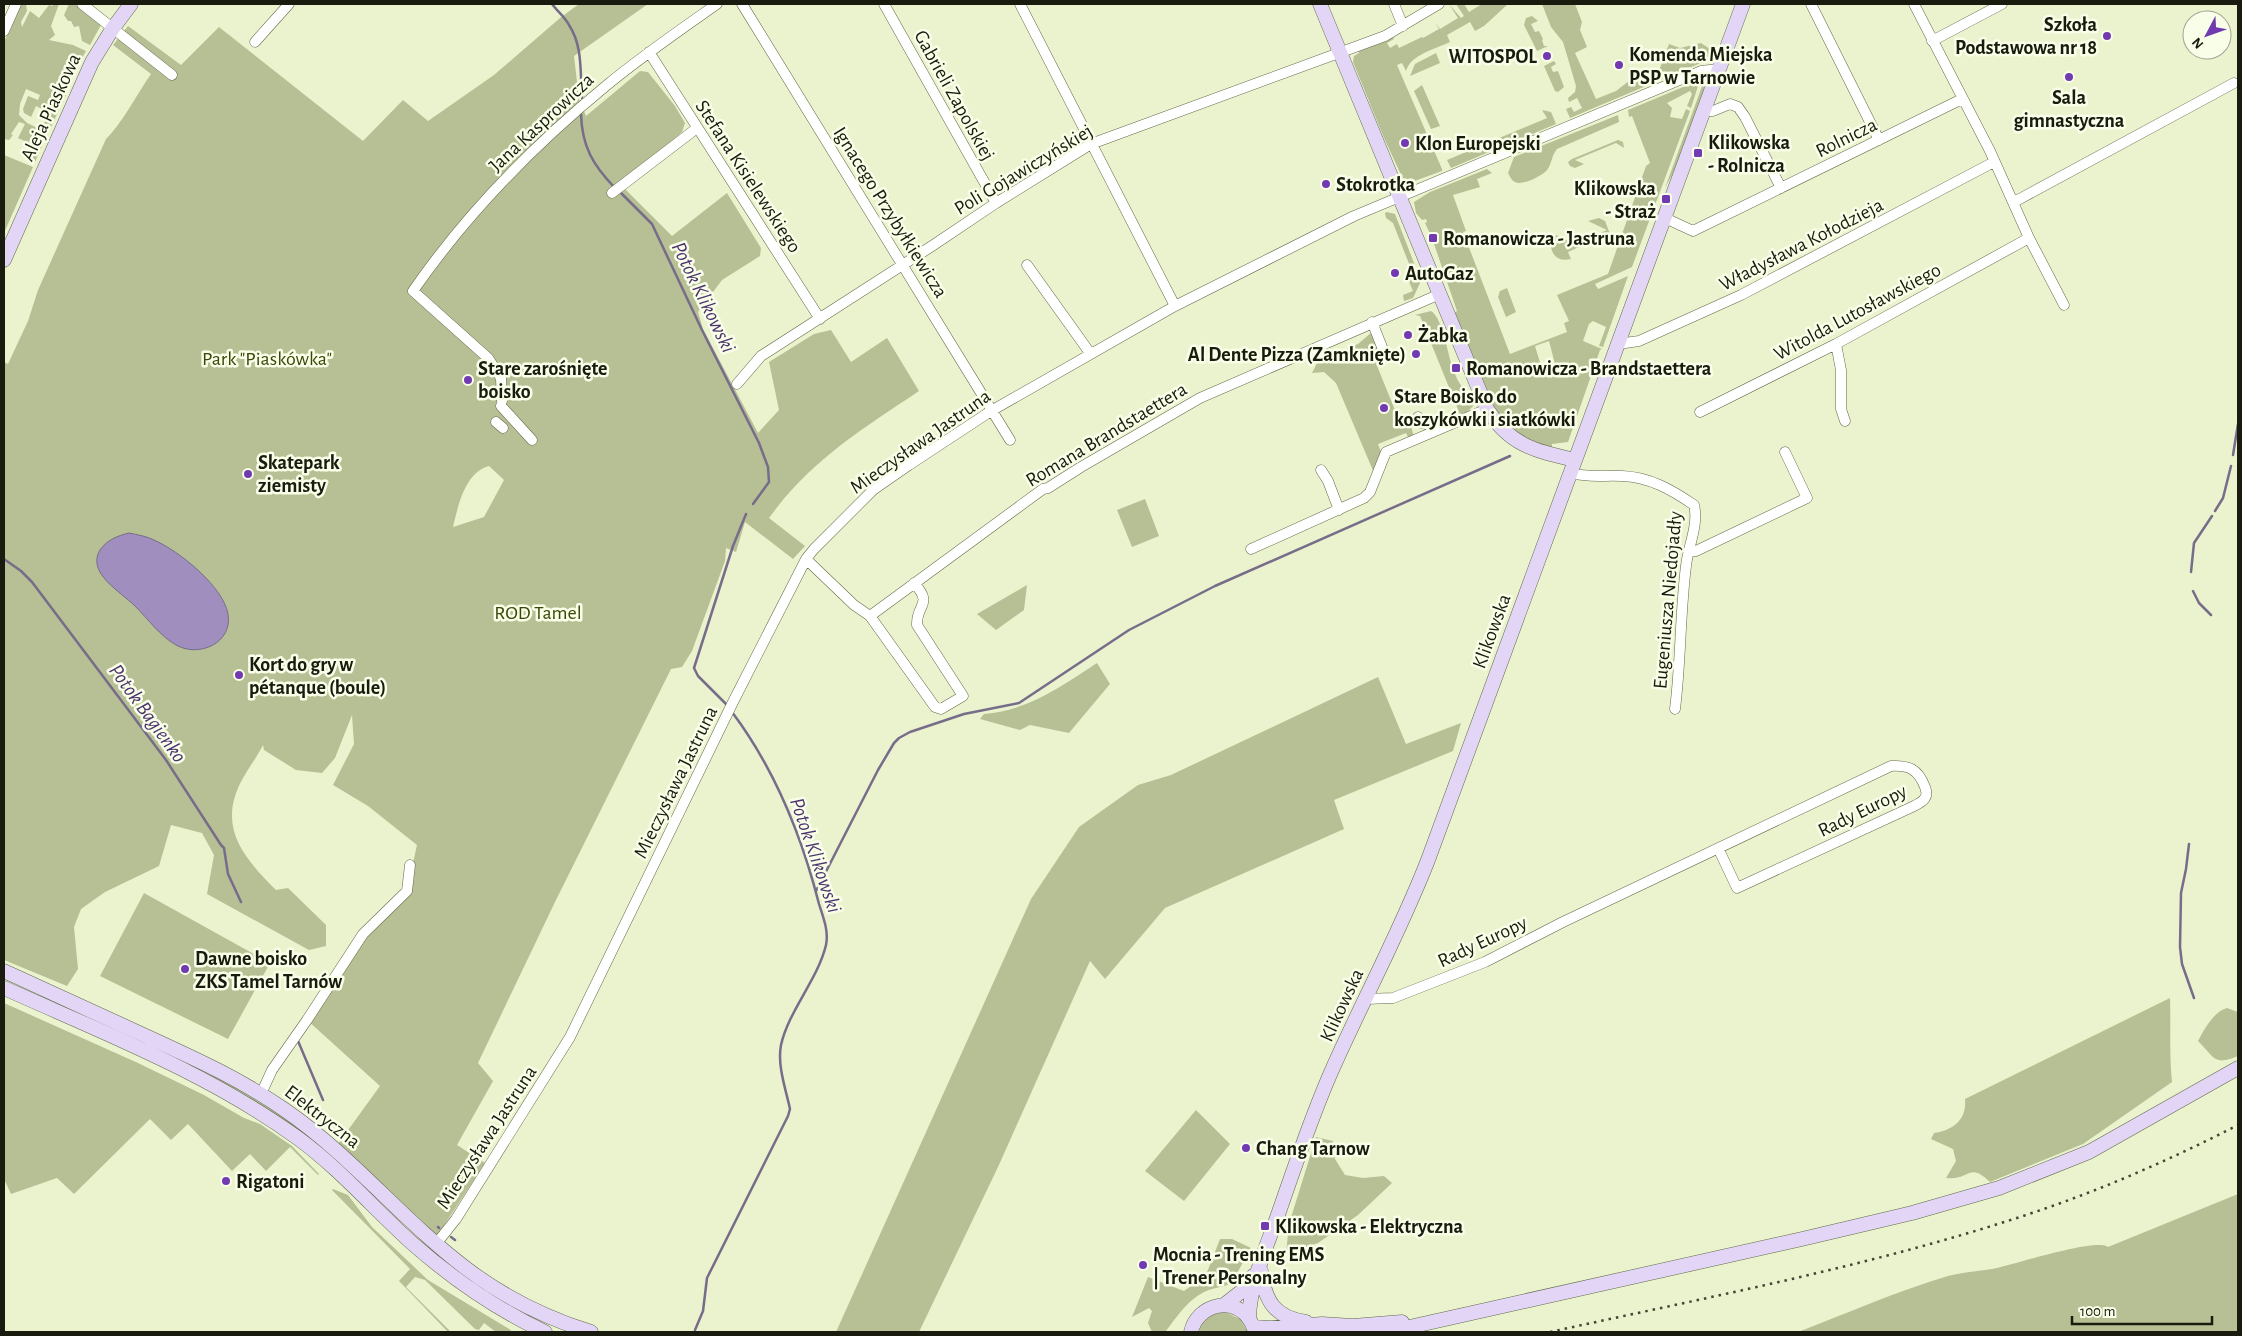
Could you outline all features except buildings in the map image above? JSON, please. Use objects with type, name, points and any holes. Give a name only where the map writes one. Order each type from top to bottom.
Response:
[{"type":"main road","name":"Aleja Piaskowa","points":[[4,260],[83,81],[113,28],[131,4]]},
{"type":"main road","points":[[1320,4],[1487,409],[1499,425],[1523,445],[1573,466]]},
{"type":"main road","name":"Klikowska","points":[[1252,1326],[1251,1296],[1260,1265],[1317,1107],[1424,868],[1743,4]]},
{"type":"main road","name":"Elektryczna","points":[[4,971],[212,1066],[261,1094],[332,1146],[436,1244],[467,1269],[515,1300],[552,1318],[591,1332]]},
{"type":"main road","name":"Elektryczna","points":[[4,988],[177,1067],[252,1107],[316,1152],[412,1243],[456,1280],[494,1306],[544,1332]]},
{"type":"main road","points":[[1387,1332],[1912,1213],[1999,1188],[2088,1152],[2238,1068]]},
{"type":"main road","points":[[1260,1265],[1263,1289],[1269,1302],[1274,1308],[1289,1318],[1322,1324],[1353,1326],[1450,1319]]},
{"type":"main road","name":"Klikowska","points":[[1189,1330],[1206,1310],[1224,1305],[1242,1291],[1260,1265]]},
{"type":"main road","points":[[1224,1305],[1240,1310],[1252,1326],[1272,1328],[1322,1324]]},
{"type":"street","points":[[4,31],[16,4]]},
{"type":"street","points":[[82,4],[172,75]]},
{"type":"street","points":[[255,42],[289,4]]},
{"type":"street","name":"Jana Kasprowicza","points":[[532,440],[502,403],[501,378],[488,358],[413,291],[478,207],[521,163],[606,85],[717,4]]},
{"type":"street","name":"Ignacego Przybyłkiewicza","points":[[742,4],[1010,440]]},
{"type":"street","name":"Gabrieli Zapolskiej","points":[[884,4],[996,203]]},
{"type":"street","points":[[1020,4],[1174,306]]},
{"type":"street","points":[[1394,4],[1403,26]]},
{"type":"street","name":"Poli Gojawiczyńskiej","points":[[738,384],[761,356],[1090,144],[1386,36],[1439,4]]},
{"type":"street","points":[[1812,4],[1879,140]]},
{"type":"street","points":[[1914,4],[2064,305]]},
{"type":"street","points":[[1932,40],[2002,4]]},
{"type":"street","name":"Stefana Kisielewskiego","points":[[649,52],[820,319]]},
{"type":"street","name":"Mieczysława Jastruna","points":[[436,1244],[456,1219],[570,1037],[806,559],[873,490],[991,411],[1090,353],[1174,306],[1354,216],[1701,71],[1719,69]]},
{"type":"street","points":[[2014,202],[2234,83]]},
{"type":"street","name":"Rolnicza","points":[[1665,218],[1693,231],[1962,99]]},
{"type":"street","points":[[1704,111],[1713,111],[1730,104],[1738,107],[1781,188]]},
{"type":"street","points":[[615,191],[697,128]]},
{"type":"street","name":"Władysława Kołodzieja","points":[[1618,344],[1639,341],[1741,295],[1994,162]]},
{"type":"street","name":"Witolda Lutosławskiego","points":[[1700,412],[1836,344],[2029,238]]},
{"type":"street","points":[[1027,265],[1090,353]]},
{"type":"street","name":"Romana Brandstaettera","points":[[870,616],[1043,489],[1048,488],[1197,400],[1440,294]]},
{"type":"street","points":[[1375,321],[1388,351]]},
{"type":"street","points":[[1836,344],[1841,370],[1841,409],[1846,421]]},
{"type":"street","points":[[1251,549],[1364,498],[1370,492],[1386,452],[1487,409]]},
{"type":"street","points":[[1424,435],[1419,432],[1416,418],[1421,423],[1442,428]]},
{"type":"street","points":[[1689,551],[1696,551],[1807,498],[1785,452]]},
{"type":"street","name":"Eugeniusza Niedojadły","points":[[1573,466],[1585,477],[1619,475],[1649,480],[1664,486],[1694,505],[1695,522],[1686,565],[1680,675],[1675,709]]},
{"type":"street","points":[[1321,470],[1328,481],[1339,510]]},
{"type":"street","points":[[806,559],[854,605],[870,616],[934,708],[946,708],[963,696],[917,625],[918,615],[924,604],[924,598],[914,584]]},
{"type":"street","name":"Rady Europy","points":[[1365,999],[1393,998],[1485,962],[1563,922],[1718,848],[1891,766],[1905,765],[1916,769],[1927,794],[1925,799],[1912,807],[1737,888],[1718,848]]},
{"type":"street","points":[[261,1094],[272,1070],[307,1020],[331,992],[363,934],[407,890],[410,865]]},
{"type":"green space","points":[[20,4],[26,4],[27,11],[21,22],[22,27],[30,11],[39,18],[49,5],[59,4],[51,26],[55,35],[49,40],[73,45],[86,51],[71,77],[66,95],[51,127],[44,124],[48,112],[36,106],[31,117],[24,113],[23,109],[28,96],[38,100],[40,95],[26,89],[20,104],[19,115],[27,123],[48,133],[35,162],[28,158],[33,145],[18,138],[25,124],[19,122],[9,140],[4,139],[4,41],[12,27],[11,24]]},
{"type":"green space","points":[[69,4],[75,4],[101,25],[90,45],[82,41],[79,26],[74,27],[71,21],[68,21],[64,15]]},
{"type":"green space","points":[[579,4],[648,4],[574,56],[579,99],[586,116],[640,71],[648,72],[675,106],[685,123],[682,132],[620,184],[672,236],[727,193],[761,248],[760,256],[722,280],[698,312],[703,329],[758,433],[779,410],[769,362],[814,334],[831,330],[851,362],[887,338],[919,391],[838,447],[802,479],[769,518],[805,546],[793,559],[745,522],[736,552],[726,548],[725,561],[692,651],[682,667],[671,669],[555,902],[478,1063],[493,1081],[457,1145],[485,1163],[437,1236],[338,1144],[380,1086],[307,1020],[361,934],[407,890],[417,845],[368,806],[333,785],[354,744],[352,715],[335,758],[322,773],[296,770],[264,750],[263,745],[235,795],[232,811],[233,826],[237,840],[244,853],[276,890],[288,888],[326,925],[326,946],[309,950],[207,894],[214,855],[202,833],[171,825],[159,866],[105,892],[81,909],[74,927],[78,969],[67,986],[4,960],[4,362],[8,364],[28,321],[38,290],[106,139],[124,116],[151,74],[113,45],[128,26],[181,65],[219,27],[363,141],[403,100],[428,121],[494,75]],"holes":[[[489,466],[504,480],[484,517],[453,527],[464,491],[474,475],[481,469]]]},
{"type":"green space","points":[[1449,4],[1461,18],[1464,16],[1456,4],[1464,4],[1469,12],[1482,4],[1508,4],[1484,26],[1475,31],[1470,22],[1447,35],[1450,42],[1418,56],[1406,71],[1402,63],[1397,65],[1442,169],[1442,171],[1409,183],[1403,179],[1384,138],[1353,62],[1354,56],[1359,51],[1393,37],[1394,39],[1387,43],[1390,48],[1397,44],[1399,48],[1423,38],[1439,29],[1435,22],[1440,29],[1458,18]]},
{"type":"green space","points":[[1542,4],[1575,4],[1582,22],[1580,30],[1587,47],[1575,53],[1596,99],[1616,91],[1642,71],[1657,76],[1669,44],[1680,48],[1701,43],[1710,49],[1711,53],[1703,62],[1570,118],[1566,109],[1571,107],[1574,112],[1582,108],[1577,98],[1569,102],[1568,98],[1575,92],[1576,86],[1563,42],[1551,27]]},
{"type":"green space","points":[[1532,16],[1538,21],[1531,24],[1535,32],[1539,31],[1544,46],[1548,46],[1537,51],[1524,25],[1526,18]]},
{"type":"green space","points":[[1436,53],[1440,63],[1410,76],[1415,64]]},
{"type":"green space","points":[[1554,61],[1556,64],[1551,67],[1553,72],[1558,71],[1564,87],[1558,92],[1555,91],[1544,66]]},
{"type":"green space","points":[[1705,78],[1708,82],[1677,166],[1665,188]]},
{"type":"green space","points":[[1700,80],[1691,108],[1687,106],[1692,94],[1690,91],[1667,103],[1672,108],[1670,117],[1682,119],[1686,109],[1690,111],[1632,267],[1595,284],[1598,289],[1628,276],[1603,347],[1599,346],[1606,327],[1593,321],[1589,324],[1583,341],[1602,349],[1600,350],[1568,442],[1552,444],[1552,449],[1519,437],[1494,411],[1454,313],[1457,311],[1433,241],[1435,240],[1425,223],[1427,222],[1426,219],[1422,220],[1416,213],[1414,202],[1430,192],[1487,169],[1492,173],[1477,179],[1480,187],[1453,195],[1466,231],[1463,232],[1510,354],[1567,332],[1564,323],[1569,321],[1557,295],[1608,274],[1646,166],[1650,163],[1632,116],[1629,117],[1628,110]],"holes":[[[1549,341],[1556,368],[1543,372],[1535,346]]]},
{"type":"green space","points":[[1422,85],[1440,126],[1431,129],[1414,91]]},
{"type":"green space","points":[[1542,110],[1551,112],[1556,124],[1451,168],[1447,160],[1547,118]]},
{"type":"green space","points":[[1618,115],[1619,122],[1557,149],[1547,170],[1537,177],[1527,182],[1518,183],[1512,180],[1508,173],[1514,157]]},
{"type":"green space","points":[[1618,140],[1623,142],[1624,148],[1616,143],[1575,160],[1584,164],[1575,168],[1570,166],[1568,162],[1572,159]]},
{"type":"green space","points":[[4,155],[33,167],[4,233]]},
{"type":"green space","points":[[1385,213],[1395,214],[1421,281],[1413,298],[1404,301],[1403,295],[1413,291],[1407,277],[1413,274],[1393,223],[1386,218]]},
{"type":"green space","points":[[1599,218],[1605,221],[1610,234],[1605,243],[1601,246],[1597,239],[1568,252],[1571,259],[1567,260],[1559,259],[1554,255],[1551,244],[1556,235],[1575,244],[1607,230],[1588,221]]},
{"type":"green space","points":[[1507,288],[1516,312],[1506,317],[1498,297],[1500,291]]},
{"type":"green space","points":[[1431,311],[1439,322],[1452,368],[1473,406],[1466,413],[1456,416],[1455,414],[1459,412],[1420,316],[1415,315]]},
{"type":"green space","points":[[1372,332],[1381,353],[1373,356],[1401,425],[1410,423],[1414,437],[1409,439],[1406,433],[1378,444],[1382,455],[1374,473],[1336,383],[1324,372],[1312,373],[1318,361],[1358,344]]},
{"type":"green space","points":[[1145,499],[1159,536],[1132,547],[1117,510]]},
{"type":"green space","points":[[1027,585],[1024,610],[996,630],[977,614]]},
{"type":"green space","points":[[1097,663],[1110,684],[1069,733],[1030,725],[1020,730],[980,719],[984,714],[1015,708],[1044,696]]},
{"type":"green space","points":[[1378,677],[1406,744],[1461,723],[1453,751],[1334,800],[1344,829],[1165,908],[1105,979],[1090,961],[998,1167],[919,1332],[836,1332],[1031,899],[1079,827],[1138,785],[1171,775]]},
{"type":"green space","name":"Dawne boisko ZKS Tamel Tarnów","points":[[144,893],[270,963],[228,1039],[100,976]]},
{"type":"green space","points":[[2170,998],[2172,1082],[2083,1144],[1990,1182],[1983,1176],[1973,1172],[1960,1177],[1946,1178],[1956,1161],[1953,1149],[1931,1139],[1934,1133],[1948,1129],[1958,1122],[1964,1112],[1965,1099]]},
{"type":"green space","points":[[4,1003],[138,1063],[204,1095],[244,1118],[260,1124],[292,1146],[319,1174],[290,1147],[266,1171],[250,1154],[232,1171],[188,1124],[171,1140],[150,1119],[74,1194],[57,1178],[11,1194],[4,1179]]},
{"type":"green space","points":[[2227,1008],[2238,1012],[2238,1056],[2219,1060],[2215,1059],[2198,1041],[2213,1017]]},
{"type":"green space","points":[[122,1030],[252,1095],[327,1148],[323,1153],[120,1035]]},
{"type":"green space","points":[[1196,1110],[1230,1144],[1184,1201],[1145,1171]]},
{"type":"green space","points":[[1316,1137],[1333,1141],[1335,1159],[1345,1175],[1363,1178],[1384,1176],[1392,1183],[1358,1215],[1318,1243],[1286,1254],[1289,1224]]},
{"type":"green space","points":[[333,1189],[348,1195],[372,1227],[428,1280],[511,1330],[510,1332],[496,1332],[484,1323],[479,1330],[475,1329],[425,1280],[415,1277],[406,1287],[451,1332],[448,1332],[399,1281],[410,1269]]},
{"type":"green space","points":[[2238,1194],[2238,1332],[1798,1332],[1891,1295],[1948,1276],[1997,1268],[2088,1246],[2101,1245],[2108,1247]]},
{"type":"green space","points":[[1220,1239],[1232,1239],[1251,1248],[1231,1284],[1212,1289],[1192,1300],[1166,1331],[1152,1332],[1148,1323],[1152,1311],[1149,1308],[1132,1317],[1148,1277],[1184,1291],[1206,1275]]},
{"type":"green space","points":[[1225,1312],[1240,1319],[1248,1332],[1199,1332],[1209,1318]]},
{"type":"shaded area","points":[[129,533],[164,545],[187,561],[209,581],[218,592],[228,614],[228,624],[220,640],[204,649],[185,649],[176,645],[159,632],[101,574],[97,558],[100,550],[113,539]]},
{"type":"waterway","name":"Potok Klikowski","points":[[552,4],[567,22],[577,42],[582,98]]},
{"type":"waterway","name":"Potok Klikowski","points":[[581,114],[586,146],[590,155],[615,188]]},
{"type":"waterway","name":"Potok Klikowski","points":[[619,191],[652,224],[702,330],[759,443],[768,467],[769,482],[753,504]]},
{"type":"waterway","points":[[2233,455],[2238,424]]},
{"type":"waterway","points":[[816,891],[878,770],[899,738],[910,732],[964,714],[1019,703],[1129,630],[1215,586],[1510,456]]},
{"type":"waterway","points":[[2215,511],[2223,498],[2231,466]]},
{"type":"waterway","name":"Potok Klikowski","points":[[727,705],[698,676],[694,668],[733,546],[746,514]]},
{"type":"waterway","points":[[2191,572],[2194,543],[2212,516]]},
{"type":"waterway","name":"Potok Bagienko","points":[[4,559],[21,571],[32,582],[166,760],[224,848],[228,874],[241,902]]},
{"type":"waterway","points":[[2193,591],[2199,603],[2211,615]]},
{"type":"waterway","name":"Potok Klikowski","points":[[695,1330],[703,1311],[707,1278],[788,1116],[790,1109],[781,1069],[781,1045],[790,1019],[817,970],[827,940],[825,924],[812,879],[785,804],[761,756],[732,712]]},
{"type":"waterway","points":[[2189,844],[2181,893],[2180,947],[2182,964],[2194,998]]},
{"type":"waterway","name":"Potok Bagienko","points":[[298,1041],[323,1100]]},
{"type":"waterway","name":"Potok Bagienko","points":[[451,1237],[455,1240]]},
{"type":"railway","points":[[1550,1332],[1790,1280],[1968,1233],[2053,1206],[2107,1185],[2160,1163],[2238,1125]]},
{"type":"place","name":"Szkoła Podstawowa nr 18","points":[[2107,36]]},
{"type":"place","name":"WITOSPOL","points":[[1547,56]]},
{"type":"place","name":"Komenda Miejska PSP w Tarnowie","points":[[1619,65]]},
{"type":"place","name":"Sala gimnastyczna","points":[[2069,77]]},
{"type":"place","name":"Klon Europejski","points":[[1405,143]]},
{"type":"place","name":"Klikowska - Rolnicza","points":[[1698,153]]},
{"type":"place","name":"Stokrotka","points":[[1326,184]]},
{"type":"place","name":"Klikowska - Straż","points":[[1666,199]]},
{"type":"place","name":"Romanowicza - Jastruna","points":[[1433,238]]},
{"type":"place","name":"AutoGaz","points":[[1395,273]]},
{"type":"place","name":"Żabka","points":[[1408,335]]},
{"type":"place","name":"Al Dente Pizza (Zamknięte)","points":[[1416,354]]},
{"type":"place","name":"Romanowicza - Brandstaettera","points":[[1456,368]]},
{"type":"place","name":"Stare zarośnięte boisko","points":[[468,380]]},
{"type":"place","name":"Stare Boisko do koszykówki i siatkówki","points":[[1384,408]]},
{"type":"place","name":"Skatepark ziemisty","points":[[248,474]]},
{"type":"place","name":"Kort do gry w pétanque (boule)","points":[[239,675]]},
{"type":"place","name":"Dawne boisko ZKS Tamel Tarnów","points":[[185,969]]},
{"type":"place","name":"Chang Tarnow","points":[[1246,1148]]},
{"type":"place","name":"Rigatoni","points":[[226,1181]]},
{"type":"place","name":"Klikowska - Elektryczna","points":[[1265,1226]]},
{"type":"place","name":"Mocnia - Trening EMS | Trener Personalny","points":[[1143,1265]]},
{"type":"park label","name":"Park \"Piaskówka\"","points":[[267,358]]},
{"type":"park label","name":"ROD Tamel","points":[[538,612]]}]
